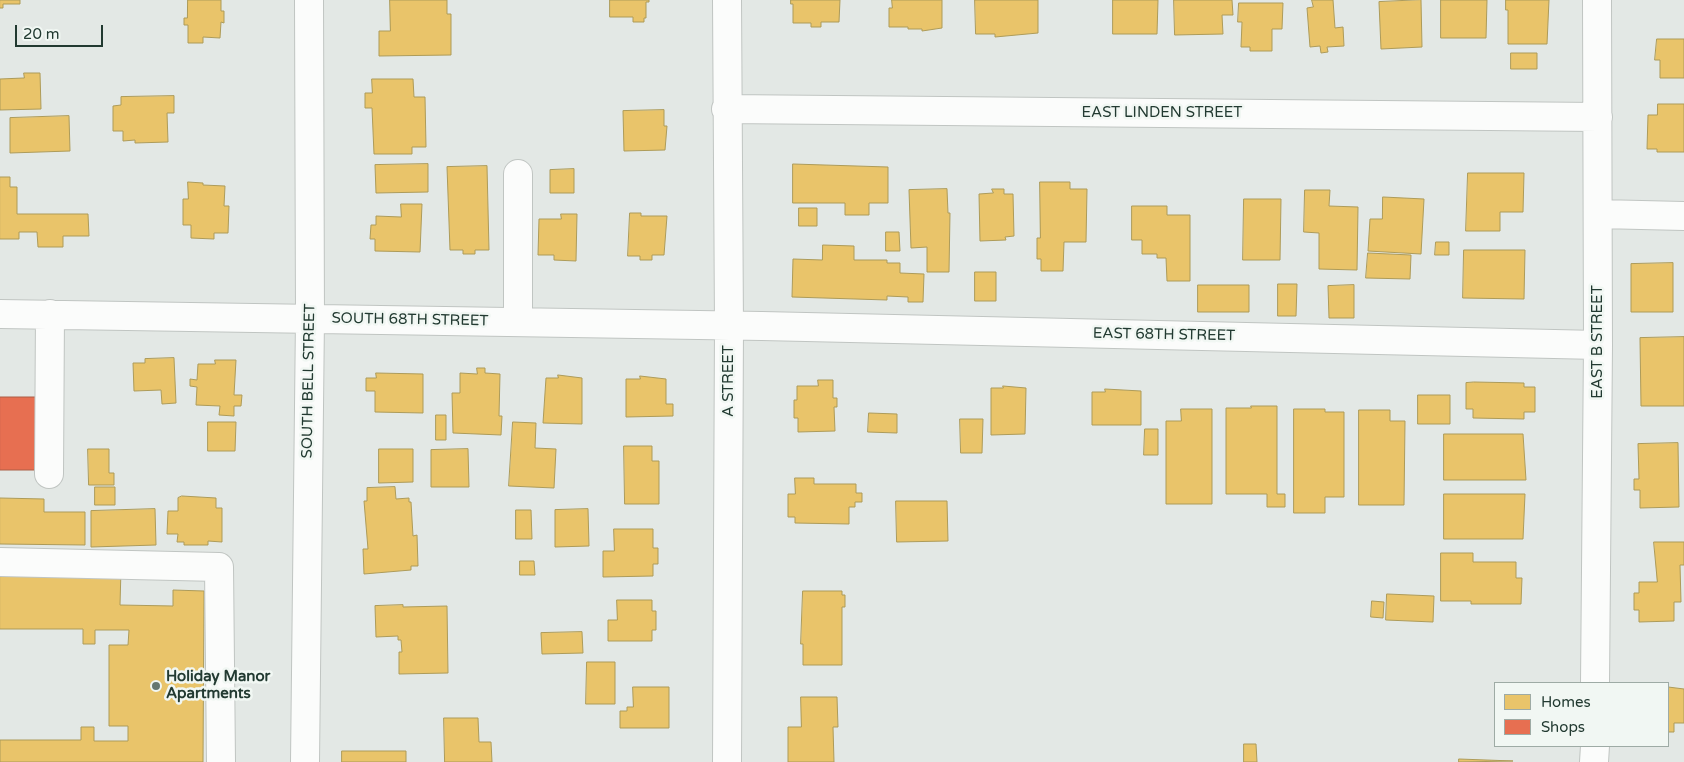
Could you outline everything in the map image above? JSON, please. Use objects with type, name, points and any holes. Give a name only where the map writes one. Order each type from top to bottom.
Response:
[{"type":"street","name":"SOUTH BELL STREET","points":[[305,762],[310,318],[309,0]]},
{"type":"street","name":"A STREET","points":[[727,0],[726,109],[729,326],[727,762]]},
{"type":"street","name":"EAST B STREET","points":[[1595,682],[1599,214],[1597,0]]},
{"type":"street","name":"EAST LINDEN STREET","points":[[726,109],[1598,117]]},
{"type":"street","points":[[518,174],[518,322]]},
{"type":"street","points":[[1599,214],[1684,216]]},
{"type":"street","name":"SOUTH 68TH STREET","points":[[0,314],[729,326]]},
{"type":"street","points":[[49,474],[50,314]]},
{"type":"street","name":"EAST 68TH STREET","points":[[729,326],[1598,345]]},
{"type":"street","points":[[0,562],[219,567],[221,762]]},
{"type":"street","points":[[1594,747],[1594,762]]},
{"type":"building: Homes","points":[[0,0],[20,0],[20,4],[3,4],[3,8],[0,8]]},
{"type":"building: Homes","points":[[188,0],[221,0],[221,11],[224,11],[224,23],[221,22],[220,38],[203,37],[203,43],[188,43],[188,25],[184,25],[184,18],[187,18]]},
{"type":"building: Homes","points":[[390,0],[447,0],[447,14],[451,14],[451,55],[379,56],[379,31],[390,31]]},
{"type":"building: Homes","points":[[610,0],[649,0],[649,2],[646,2],[646,18],[644,18],[644,22],[633,22],[633,17],[610,17]]},
{"type":"building: Homes","points":[[791,0],[840,0],[839,22],[821,22],[821,27],[811,27],[811,23],[793,23],[793,4],[791,4]]},
{"type":"building: Homes","points":[[892,0],[942,0],[942,28],[922,31],[922,29],[908,29],[908,27],[889,27],[889,8],[892,8]]},
{"type":"building: Homes","points":[[975,0],[1038,0],[1038,33],[995,37],[995,34],[976,34]]},
{"type":"building: Homes","points":[[1113,0],[1158,0],[1157,34],[1113,34]]},
{"type":"building: Homes","points":[[1174,0],[1232,0],[1233,15],[1222,15],[1223,34],[1175,35]]},
{"type":"building: Homes","points":[[1312,0],[1333,0],[1335,28],[1343,27],[1344,46],[1327,47],[1328,52],[1321,53],[1320,46],[1310,47],[1307,8],[1313,7]]},
{"type":"building: Homes","points":[[1421,0],[1422,47],[1381,49],[1379,2]]},
{"type":"building: Homes","points":[[1441,0],[1487,0],[1486,38],[1441,38]]},
{"type":"building: Homes","points":[[1506,0],[1549,0],[1547,44],[1508,44],[1508,10],[1506,10]]},
{"type":"building: Homes","points":[[1239,3],[1283,3],[1282,29],[1272,29],[1272,51],[1250,51],[1250,47],[1241,47],[1242,22],[1238,22]]},
{"type":"building: Homes","points":[[1657,39],[1684,39],[1684,78],[1660,78],[1660,60],[1655,60]]},
{"type":"building: Homes","points":[[1511,53],[1537,53],[1537,69],[1511,69]]},
{"type":"building: Homes","points":[[24,73],[40,73],[41,109],[0,110],[0,79],[24,78]]},
{"type":"building: Homes","points":[[372,79],[413,79],[414,97],[425,97],[426,147],[412,147],[412,154],[374,154],[372,108],[365,108],[365,93],[372,93]]},
{"type":"building: Homes","points":[[174,96],[174,113],[167,113],[168,142],[135,143],[135,140],[123,141],[123,131],[113,131],[113,106],[121,105],[121,97]]},
{"type":"building: Homes","points":[[1658,104],[1684,104],[1684,152],[1657,152],[1657,149],[1647,149],[1648,115],[1657,115]]},
{"type":"building: Homes","points":[[664,110],[664,126],[667,126],[665,150],[624,151],[623,111]]},
{"type":"building: Homes","points":[[69,116],[70,151],[10,153],[10,118]]},
{"type":"building: Homes","points":[[428,164],[428,192],[376,193],[375,165]]},
{"type":"building: Homes","points":[[793,164],[888,167],[888,203],[869,203],[869,215],[845,215],[845,203],[793,203]]},
{"type":"building: Homes","points":[[487,166],[489,250],[475,250],[475,254],[463,254],[463,250],[450,250],[447,167]]},
{"type":"building: Homes","points":[[574,169],[574,193],[550,193],[550,170]]},
{"type":"building: Homes","points":[[1468,173],[1524,173],[1523,212],[1500,212],[1500,231],[1466,231]]},
{"type":"building: Homes","points":[[0,177],[10,177],[10,187],[17,187],[17,214],[88,214],[89,236],[63,236],[63,247],[38,247],[37,232],[19,232],[19,239],[0,239]]},
{"type":"building: Homes","points":[[188,182],[225,186],[224,206],[229,206],[228,233],[214,233],[214,239],[191,238],[191,225],[183,225],[183,199],[188,199]]},
{"type":"building: Homes","points":[[1040,182],[1070,182],[1070,189],[1087,189],[1086,242],[1064,242],[1063,271],[1041,271],[1041,259],[1037,259],[1037,238],[1040,238]]},
{"type":"building: Homes","points":[[947,189],[948,213],[950,213],[949,272],[927,272],[927,247],[911,248],[909,190]]},
{"type":"building: Homes","points":[[992,189],[1004,189],[1004,194],[1013,194],[1014,236],[1005,237],[1006,240],[980,241],[979,194],[993,193]]},
{"type":"building: Homes","points":[[1305,190],[1330,190],[1329,206],[1358,207],[1357,270],[1319,269],[1319,233],[1304,232]]},
{"type":"building: Homes","points":[[1383,197],[1424,199],[1421,254],[1368,251],[1370,219],[1382,219]]},
{"type":"building: Homes","points":[[1244,199],[1281,199],[1280,260],[1243,260]]},
{"type":"building: Homes","points":[[401,204],[422,204],[420,252],[375,251],[375,239],[370,239],[371,225],[376,225],[376,216],[401,217]]},
{"type":"building: Homes","points":[[1132,206],[1167,206],[1167,215],[1190,215],[1190,281],[1167,281],[1166,258],[1157,258],[1157,254],[1142,254],[1142,240],[1132,240]]},
{"type":"building: Homes","points":[[799,208],[817,208],[817,226],[799,226]]},
{"type":"building: Homes","points":[[630,213],[641,213],[641,216],[667,216],[664,255],[652,255],[652,260],[640,260],[640,256],[628,256]]},
{"type":"building: Homes","points":[[561,214],[577,214],[576,261],[554,260],[554,255],[538,255],[539,219],[561,219]]},
{"type":"building: Homes","points":[[886,232],[899,232],[900,251],[886,251]]},
{"type":"building: Homes","points":[[1436,242],[1449,242],[1449,255],[1435,255]]},
{"type":"building: Homes","points":[[823,245],[854,246],[854,260],[887,260],[887,263],[900,263],[900,273],[924,274],[923,302],[908,302],[908,297],[887,296],[887,300],[792,297],[793,259],[822,260]]},
{"type":"building: Homes","points":[[1464,250],[1525,250],[1524,299],[1463,298]]},
{"type":"building: Homes","points":[[1368,253],[1411,255],[1410,279],[1366,278]]},
{"type":"building: Homes","points":[[1673,263],[1673,312],[1631,312],[1631,264]]},
{"type":"building: Homes","points":[[975,272],[996,272],[996,301],[975,301]]},
{"type":"building: Homes","points":[[1278,284],[1297,284],[1296,316],[1278,316]]},
{"type":"building: Homes","points":[[1198,285],[1249,285],[1249,312],[1198,312]]},
{"type":"building: Homes","points":[[1354,285],[1354,318],[1329,318],[1328,286]]},
{"type":"building: Homes","points":[[1684,337],[1684,406],[1641,406],[1640,338]]},
{"type":"building: Homes","points":[[174,358],[176,403],[162,404],[161,390],[134,391],[133,363],[145,363],[145,359]]},
{"type":"building: Homes","points":[[215,360],[236,360],[234,395],[242,395],[241,406],[234,406],[234,416],[219,415],[220,406],[196,405],[197,387],[190,386],[190,379],[197,380],[198,364],[215,364]]},
{"type":"building: Homes","points":[[477,368],[485,368],[485,373],[500,374],[499,416],[502,416],[501,435],[453,433],[452,393],[460,393],[460,373],[477,374]]},
{"type":"building: Homes","points":[[376,373],[423,374],[423,413],[375,412],[375,391],[366,391],[366,378],[376,378]]},
{"type":"building: Homes","points":[[558,375],[582,378],[582,424],[543,423],[546,378],[558,378]]},
{"type":"building: Homes","points":[[640,376],[666,379],[666,404],[673,404],[673,416],[626,417],[626,379],[640,379]]},
{"type":"building: Homes","points":[[818,380],[833,380],[833,398],[837,398],[837,407],[834,407],[835,431],[798,432],[798,418],[794,418],[794,400],[797,400],[797,386],[818,386]]},
{"type":"building: Homes","points":[[1466,383],[1524,383],[1524,387],[1535,387],[1535,412],[1524,412],[1524,419],[1473,418],[1473,409],[1466,409]]},
{"type":"building: Homes","points":[[1003,386],[1026,388],[1025,434],[991,435],[991,388],[1003,388]]},
{"type":"building: Homes","points":[[1105,389],[1141,391],[1141,425],[1092,425],[1092,392],[1105,392]]},
{"type":"building: Homes","points":[[1418,395],[1450,395],[1450,424],[1418,424]]},
{"type":"building: Homes","points":[[1251,406],[1277,406],[1277,494],[1285,494],[1285,507],[1267,507],[1267,494],[1226,494],[1226,408],[1251,408]]},
{"type":"building: Homes","points":[[1181,409],[1212,409],[1212,504],[1166,504],[1166,421],[1181,421]]},
{"type":"building: Homes","points":[[1294,409],[1325,409],[1325,412],[1344,412],[1344,497],[1325,497],[1325,513],[1294,513]]},
{"type":"building: Homes","points":[[1359,410],[1390,410],[1390,421],[1405,421],[1404,505],[1359,505]]},
{"type":"building: Homes","points":[[869,413],[897,414],[897,433],[868,432]]},
{"type":"building: Homes","points":[[436,415],[446,415],[446,440],[436,440]]},
{"type":"building: Homes","points":[[960,419],[983,419],[982,453],[961,453]]},
{"type":"building: Homes","points":[[208,422],[236,422],[235,451],[208,451]]},
{"type":"building: Homes","points":[[513,422],[536,423],[535,448],[556,449],[554,488],[509,486]]},
{"type":"building: Homes","points":[[1145,429],[1158,429],[1158,455],[1144,455]]},
{"type":"building: Homes","points":[[1444,434],[1523,434],[1526,480],[1444,480]]},
{"type":"building: Homes","points":[[1678,443],[1679,507],[1640,508],[1640,490],[1634,490],[1634,479],[1639,479],[1638,444]]},
{"type":"building: Homes","points":[[624,446],[652,446],[652,461],[659,461],[659,504],[625,504]]},
{"type":"building: Homes","points":[[88,449],[109,449],[109,473],[114,473],[114,485],[89,485]]},
{"type":"building: Homes","points":[[379,449],[413,449],[413,482],[379,483]]},
{"type":"building: Homes","points":[[468,449],[469,487],[431,487],[431,450]]},
{"type":"building: Homes","points":[[795,478],[814,478],[814,484],[856,484],[856,493],[862,493],[862,502],[855,502],[855,507],[849,507],[849,524],[795,523],[795,517],[788,517],[788,494],[795,494]]},
{"type":"building: Homes","points":[[95,487],[115,487],[115,505],[95,505]]},
{"type":"building: Homes","points":[[395,487],[396,499],[409,498],[409,502],[411,502],[413,536],[417,535],[418,566],[411,566],[411,570],[364,574],[363,549],[368,549],[364,501],[367,501],[367,488]]},
{"type":"building: Homes","points":[[1444,494],[1525,494],[1523,539],[1444,539]]},
{"type":"building: Homes","points":[[182,496],[216,498],[216,508],[222,508],[222,542],[208,541],[208,545],[184,545],[184,542],[177,542],[178,534],[167,534],[168,511],[178,511],[178,498]]},
{"type":"building: Homes","points":[[0,498],[44,499],[44,512],[85,512],[85,545],[0,544]]},
{"type":"building: Homes","points":[[896,501],[947,501],[948,541],[897,542]]},
{"type":"building: Homes","points":[[155,509],[156,545],[91,547],[91,511]]},
{"type":"building: Homes","points":[[588,509],[589,546],[555,547],[555,510]]},
{"type":"building: Homes","points":[[516,510],[531,510],[532,539],[516,539]]},
{"type":"building: Homes","points":[[614,529],[653,529],[653,548],[658,548],[658,564],[653,564],[653,576],[603,577],[603,551],[614,551]]},
{"type":"building: Homes","points":[[1654,542],[1684,542],[1684,565],[1680,565],[1681,602],[1674,602],[1674,621],[1639,622],[1639,610],[1634,610],[1634,593],[1639,593],[1639,582],[1657,582]]},
{"type":"building: Homes","points":[[1441,553],[1473,553],[1473,562],[1516,562],[1516,578],[1522,578],[1521,604],[1471,604],[1471,601],[1441,601]]},
{"type":"building: Homes","points":[[520,561],[534,561],[535,575],[520,575]]},
{"type":"building: Homes","name":"Holiday Manor Apartments","points":[[0,569],[121,569],[120,605],[173,606],[173,590],[204,591],[203,762],[0,762],[0,740],[81,740],[81,727],[94,727],[94,741],[128,741],[128,726],[109,726],[109,645],[128,645],[129,630],[95,630],[95,644],[83,644],[83,629],[0,629]]},
{"type":"building: Homes","points":[[803,591],[842,591],[842,595],[845,595],[845,607],[842,607],[842,665],[803,665],[803,644],[801,644]]},
{"type":"building: Homes","points":[[1387,594],[1434,596],[1433,622],[1386,620]]},
{"type":"building: Homes","points":[[617,600],[652,600],[652,611],[656,611],[656,630],[652,630],[652,641],[608,641],[608,620],[617,620]]},
{"type":"building: Homes","points":[[1372,601],[1384,602],[1383,618],[1371,617]]},
{"type":"building: Homes","points":[[403,605],[403,607],[447,606],[448,673],[399,674],[399,652],[402,652],[401,640],[398,640],[398,636],[376,637],[375,606]]},
{"type":"building: Homes","points":[[582,632],[583,653],[542,654],[541,633]]},
{"type":"building: Homes","points":[[587,662],[615,662],[615,704],[586,704]]},
{"type":"building: Homes","points":[[633,687],[669,687],[669,728],[620,728],[620,711],[627,711],[627,707],[633,707]]},
{"type":"building: Homes","points":[[1669,687],[1684,689],[1684,723],[1674,723],[1674,732],[1669,732]]},
{"type":"building: Homes","points":[[801,697],[837,697],[838,727],[833,727],[834,762],[788,762],[788,727],[801,727]]},
{"type":"building: Homes","points":[[444,718],[478,718],[479,742],[491,742],[492,762],[445,762]]},
{"type":"building: Homes","points":[[1244,744],[1256,744],[1257,762],[1244,762]]},
{"type":"building: Homes","points":[[342,751],[406,751],[406,762],[342,762]]},
{"type":"building: Homes","points":[[1459,759],[1513,761],[1459,762]]},
{"type":"building: Shops","points":[[0,397],[36,397],[35,470],[0,470]]},
{"type":"place","name":"Holiday Manor Apartments","points":[[156,686]]}]
